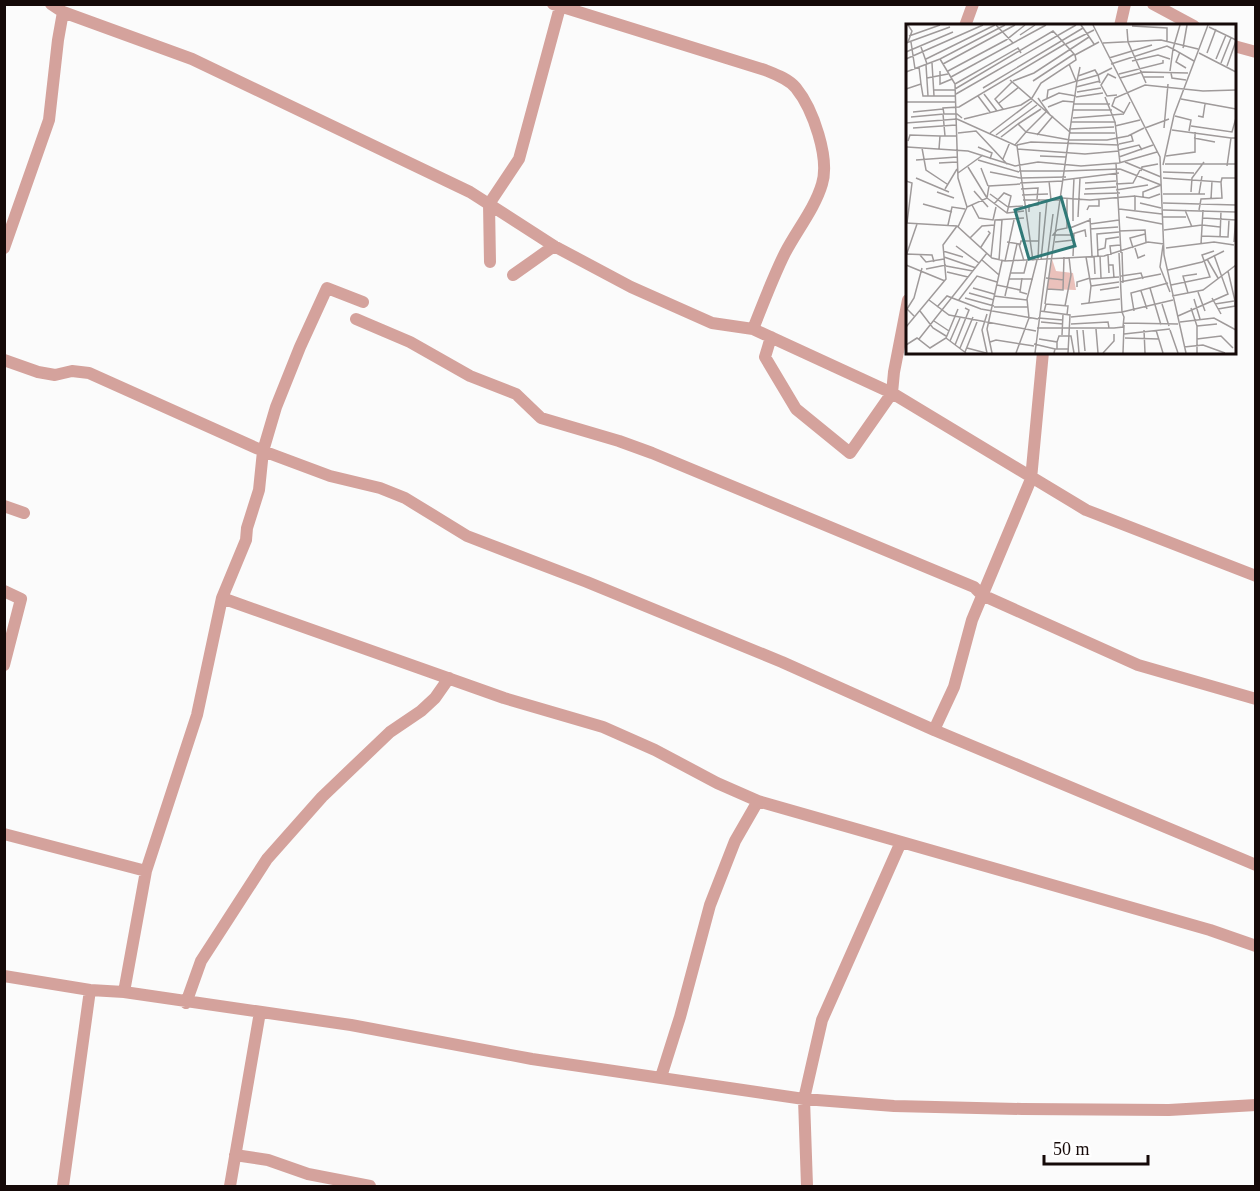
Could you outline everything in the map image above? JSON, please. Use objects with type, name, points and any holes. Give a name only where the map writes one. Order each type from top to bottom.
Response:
[{"type":"street","points":[[51,4],[63,12],[192,59],[470,192],[554,246],[631,287],[712,323],[753,329],[892,393],[970,439],[1031,479],[1086,510],[1256,576]]},
{"type":"street","points":[[966,24],[974,4]]},
{"type":"street","points":[[1120,24],[1125,4]]},
{"type":"street","points":[[1153,4],[1190,24]]},
{"type":"street","points":[[490,262],[489,204],[519,159],[557,6],[765,70],[796,87],[813,117],[823,156],[823,182],[785,252],[753,329]]},
{"type":"street","points":[[4,248],[49,120],[63,12]]},
{"type":"street","points":[[1236,47],[1256,52]]},
{"type":"street","points":[[513,275],[554,246]]},
{"type":"street","points":[[124,993],[146,871],[197,715],[222,598],[246,540],[258,490],[263,452],[276,407],[327,288],[363,302]]},
{"type":"street","points":[[771,337],[765,357],[795,409],[850,453],[892,393],[906,310]]},
{"type":"street","points":[[356,320],[410,342],[470,376],[516,394],[541,418],[652,453],[974,587],[982,595],[1138,665],[1256,699]]},
{"type":"street","points":[[934,730],[954,687],[965,638],[1031,479],[1043,354]]},
{"type":"street","points":[[4,360],[38,372],[55,375],[72,371],[89,374],[263,452],[330,476],[380,488],[405,498],[467,536],[587,582],[771,658],[934,730],[1256,865]]},
{"type":"street","points":[[4,506],[24,513]]},
{"type":"street","points":[[4,591],[21,599],[4,665]]},
{"type":"street","points":[[222,598],[504,698],[603,727],[758,801],[1210,930],[1256,946]]},
{"type":"street","points":[[186,1003],[201,961],[267,859],[322,797],[390,732],[421,711],[435,698],[449,678]]},
{"type":"street","points":[[661,1077],[680,1017],[710,905],[735,841],[758,801]]},
{"type":"street","points":[[4,834],[146,871]]},
{"type":"street","points":[[807,1186],[804,1100],[822,1020],[901,842]]},
{"type":"street","points":[[4,976],[90,990],[351,1025],[532,1059],[804,1100],[894,1106],[1022,1109],[1169,1110],[1256,1105]]},
{"type":"street","points":[[63,1186],[90,990]]},
{"type":"street","points":[[230,1186],[260,1012]]},
{"type":"street","points":[[235,1155],[268,1160],[308,1174],[370,1186]]}]
